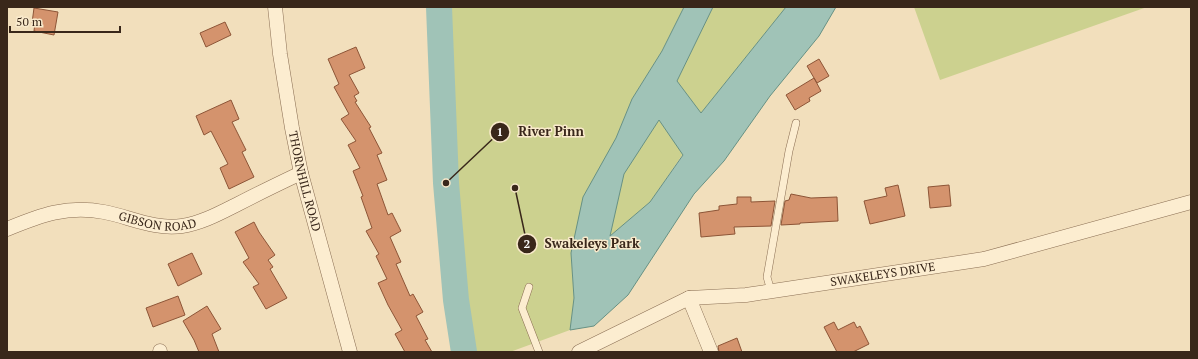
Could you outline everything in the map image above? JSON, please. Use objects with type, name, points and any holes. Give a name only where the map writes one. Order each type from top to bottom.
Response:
[{"type":"street","name":"THORNHILL ROAD","points":[[275,7],[285,91],[301,173],[350,352]]},
{"type":"street","name":"GIBSON ROAD","points":[[7,229],[46,214],[79,209],[105,212],[152,225],[170,227],[182,226],[208,218],[301,173]]},
{"type":"street","name":"SWAKELEYS DRIVE","points":[[579,352],[689,298],[746,295],[984,259],[1191,202]]},
{"type":"street","points":[[689,298],[711,352]]},
{"type":"lane","points":[[771,291],[767,277],[789,151],[796,123]]},
{"type":"lane","points":[[529,287],[522,308],[539,352]]},
{"type":"green space","points":[[432,7],[684,7],[662,51],[632,99],[571,253],[574,298],[570,330],[510,352],[457,352],[432,91]]},
{"type":"green space","points":[[713,7],[786,7],[701,113],[677,81]]},
{"type":"green space","points":[[914,7],[1147,7],[940,80]]},
{"type":"green space","points":[[659,120],[683,154],[650,202],[609,237],[624,173]]},
{"type":"water","points":[[684,7],[713,7],[677,81],[701,113],[786,7],[836,7],[819,36],[770,96],[724,161],[694,194],[628,295],[594,326],[570,330],[574,298],[571,253],[583,197],[616,138],[632,99],[662,51]],"holes":[[[659,120],[683,155],[650,202],[610,236],[624,174]]]},
{"type":"building","points":[[34,8],[58,12],[54,35],[34,31],[35,23],[32,23]]},
{"type":"building","points":[[225,22],[231,35],[206,47],[200,33]]},
{"type":"building","points":[[356,47],[365,68],[349,75],[359,93],[354,96],[357,101],[355,102],[371,127],[369,128],[382,153],[377,155],[387,180],[377,184],[388,215],[392,213],[401,231],[390,237],[401,262],[396,264],[410,296],[413,294],[423,312],[416,316],[428,339],[425,340],[432,352],[405,352],[395,334],[402,330],[378,283],[387,279],[376,256],[379,254],[366,231],[372,228],[361,197],[363,196],[353,171],[360,168],[348,145],[356,141],[341,119],[349,114],[334,87],[339,84],[328,59]]},
{"type":"building","points":[[819,59],[829,76],[817,83],[807,66]]},
{"type":"building","points":[[814,78],[821,91],[809,98],[810,101],[795,110],[786,95]]},
{"type":"building","points":[[231,100],[239,119],[232,122],[246,150],[242,152],[254,177],[229,189],[220,168],[228,164],[211,131],[204,135],[196,116]]},
{"type":"building","points":[[898,185],[905,216],[870,224],[864,201],[887,196],[885,188]]},
{"type":"building","points":[[949,185],[951,206],[930,208],[928,187]]},
{"type":"building","points":[[791,194],[811,198],[837,197],[838,221],[781,225],[785,201],[789,200]]},
{"type":"building","points":[[737,197],[751,197],[751,202],[775,201],[771,226],[734,227],[735,234],[701,237],[699,213],[719,210],[719,206],[737,204]]},
{"type":"building","points":[[254,222],[275,255],[268,260],[273,267],[270,269],[287,298],[266,309],[253,287],[259,284],[243,262],[249,258],[235,232]]},
{"type":"building","points":[[192,253],[202,274],[178,286],[168,264]]},
{"type":"building","points":[[178,296],[185,315],[153,327],[146,308]]},
{"type":"building","points":[[207,306],[221,329],[212,334],[219,352],[199,352],[183,321]]},
{"type":"building","points":[[834,322],[838,330],[854,322],[857,328],[860,326],[869,344],[853,352],[837,352],[824,327]]},
{"type":"building","points":[[737,338],[742,352],[719,352],[718,346]]},
{"type":"waterway","points":[[439,7],[446,183],[456,300],[464,352]]},
{"type":"place","name":"River Pinn","points":[[446,183]]},
{"type":"place","name":"Swakeleys Park","points":[[515,188]]}]
